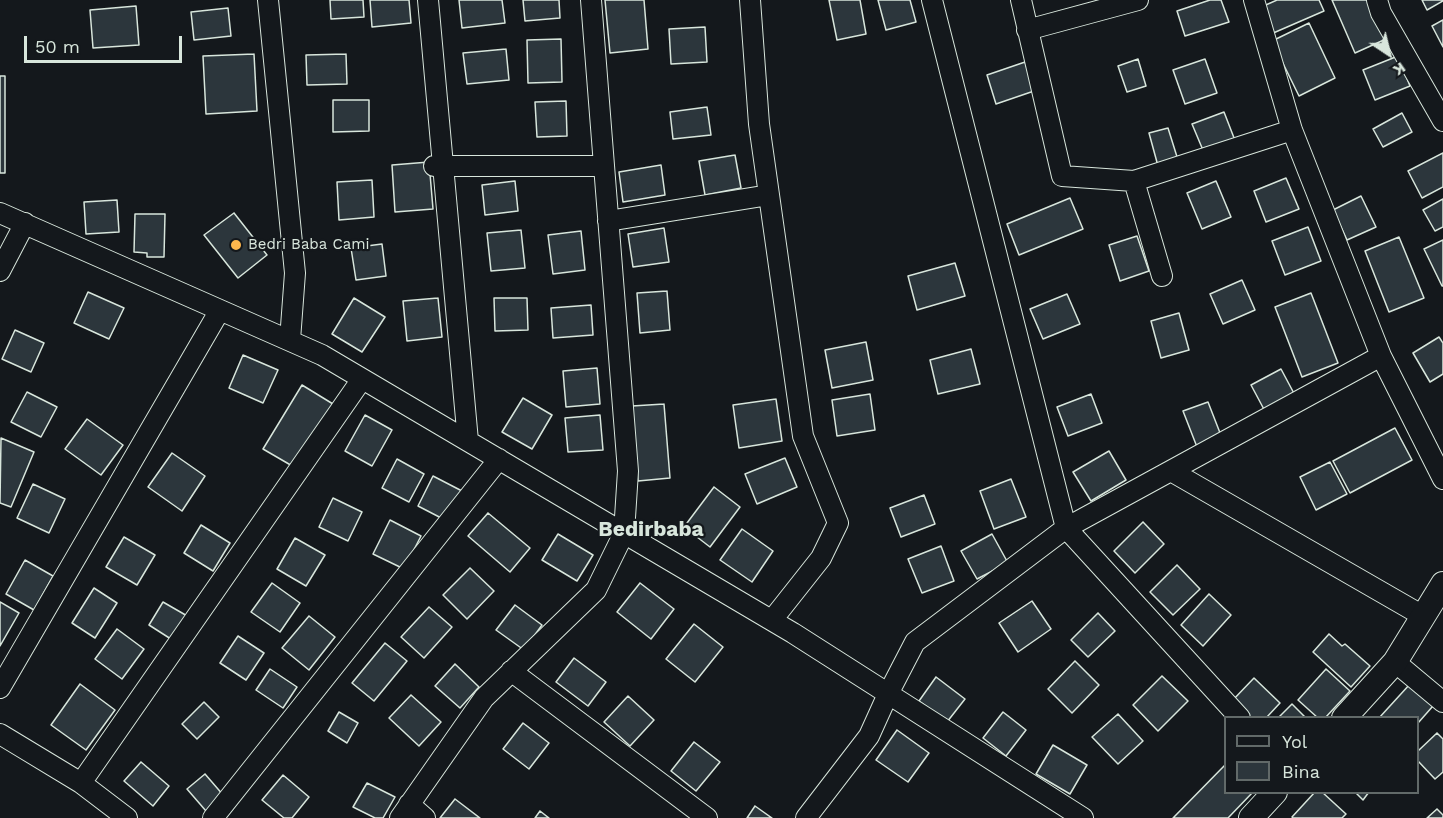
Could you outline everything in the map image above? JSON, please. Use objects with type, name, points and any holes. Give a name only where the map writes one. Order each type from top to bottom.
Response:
[{"type":"street","points":[[268,0],[295,273],[290,340]]},
{"type":"street","points":[[428,0],[439,166],[468,441]]},
{"type":"street","points":[[425,818],[404,811],[484,698],[596,590],[624,533],[628,471],[591,0]]},
{"type":"street","points":[[750,0],[759,124],[804,436],[838,523],[821,558],[772,620]]},
{"type":"street","points":[[932,0],[1066,528],[1239,716]]},
{"type":"street","points":[[1021,0],[1062,176],[1134,181],[1292,130]]},
{"type":"street","points":[[1027,30],[1138,0]]},
{"type":"street","points":[[1254,0],[1286,115],[1381,356],[1443,479]]},
{"type":"street","points":[[1377,0],[1381,13],[1443,121]]},
{"type":"street","points":[[439,166],[604,166]]},
{"type":"street","points":[[1134,181],[1162,276]]},
{"type":"street","points":[[608,221],[769,195]]},
{"type":"street","points":[[0,213],[322,355],[772,620],[1083,818]]},
{"type":"street","points":[[0,271],[25,223]]},
{"type":"street","points":[[0,688],[220,310]]},
{"type":"street","points":[[806,818],[869,736],[888,693],[915,642],[1066,528],[1381,356]]},
{"type":"street","points":[[81,783],[362,379]]},
{"type":"street","points":[[213,818],[499,459]]},
{"type":"street","points":[[1171,471],[1423,616]]},
{"type":"street","points":[[1345,716],[1395,662],[1443,584]]},
{"type":"street","points":[[1395,662],[1443,702]]},
{"type":"street","points":[[511,671],[707,818]]},
{"type":"street","points":[[0,734],[81,783],[127,818]]},
{"type":"street","points":[[1251,818],[1273,794]]},
{"type":"building","points":[[330,0],[363,0],[364,17],[331,19]]},
{"type":"building","points":[[370,0],[409,0],[411,23],[372,27]]},
{"type":"building","points":[[459,0],[502,0],[505,23],[462,28]]},
{"type":"building","points":[[523,0],[559,0],[560,18],[525,21]]},
{"type":"building","points":[[605,0],[644,0],[648,49],[610,53]]},
{"type":"building","points":[[829,0],[860,0],[866,34],[837,40]]},
{"type":"building","points":[[878,0],[910,0],[916,22],[886,30]]},
{"type":"building","points":[[1210,0],[1221,0],[1229,22],[1185,36],[1177,11]]},
{"type":"building","points":[[1277,0],[1319,0],[1324,11],[1271,34],[1259,8]]},
{"type":"building","points":[[1332,0],[1369,0],[1386,39],[1355,53]]},
{"type":"building","points":[[1422,0],[1443,0],[1443,1],[1427,10]]},
{"type":"building","points":[[136,6],[139,45],[93,48],[90,10]]},
{"type":"building","points":[[228,8],[231,36],[194,40],[191,12]]},
{"type":"building","points":[[1443,20],[1443,47],[1432,26]]},
{"type":"building","points":[[1309,23],[1335,78],[1299,96],[1272,41]]},
{"type":"building","points":[[705,27],[707,62],[671,64],[669,29]]},
{"type":"building","points":[[561,39],[562,82],[528,83],[527,40]]},
{"type":"building","points":[[506,49],[509,80],[467,84],[463,53]]},
{"type":"building","points":[[254,54],[257,111],[206,114],[203,56]]},
{"type":"building","points":[[346,54],[347,84],[307,85],[306,55]]},
{"type":"building","points":[[1398,56],[1410,86],[1375,100],[1363,70]]},
{"type":"building","points":[[1138,59],[1146,86],[1127,92],[1118,66]]},
{"type":"building","points":[[1205,59],[1217,93],[1185,104],[1173,70]]},
{"type":"building","points":[[1025,62],[1034,91],[996,104],[987,75]]},
{"type":"building","points":[[0,76],[5,76],[5,173],[0,173]]},
{"type":"building","points":[[333,100],[369,100],[369,131],[333,132]]},
{"type":"building","points":[[566,101],[567,136],[537,137],[535,102]]},
{"type":"building","points":[[707,107],[711,135],[673,139],[670,112]]},
{"type":"building","points":[[1224,112],[1236,143],[1205,155],[1192,124]]},
{"type":"building","points":[[1402,113],[1412,132],[1383,147],[1373,129]]},
{"type":"building","points":[[1168,128],[1178,160],[1158,166],[1149,133]]},
{"type":"building","points":[[1443,153],[1443,187],[1422,198],[1408,171]]},
{"type":"building","points":[[735,155],[741,188],[705,195],[699,161]]},
{"type":"building","points":[[429,162],[433,209],[395,212],[392,165]]},
{"type":"building","points":[[661,165],[665,195],[623,202],[619,172]]},
{"type":"building","points":[[1286,178],[1299,209],[1266,222],[1254,191]]},
{"type":"building","points":[[372,180],[374,217],[339,220],[337,182]]},
{"type":"building","points":[[515,181],[518,211],[485,215],[482,185]]},
{"type":"building","points":[[1216,181],[1231,217],[1202,229],[1187,193]]},
{"type":"building","points":[[1361,196],[1376,227],[1347,240],[1333,210]]},
{"type":"building","points":[[1070,198],[1083,229],[1019,255],[1007,224]]},
{"type":"building","points":[[1443,199],[1443,227],[1435,231],[1423,210]]},
{"type":"building","points":[[117,200],[119,232],[86,234],[84,202]]},
{"type":"building","name":"Bedri Baba Cami","points":[[234,213],[267,255],[238,278],[204,235]]},
{"type":"building","points":[[135,214],[165,214],[164,257],[147,257],[147,253],[134,252]]},
{"type":"building","points":[[1308,227],[1321,261],[1285,275],[1272,241]]},
{"type":"building","points":[[664,228],[669,262],[633,267],[628,234]]},
{"type":"building","points":[[521,230],[525,268],[491,271],[487,233]]},
{"type":"building","points":[[581,231],[585,270],[553,274],[548,235]]},
{"type":"building","points":[[1137,236],[1149,271],[1120,281],[1109,245]]},
{"type":"building","points":[[1399,237],[1424,298],[1389,312],[1365,251]]},
{"type":"building","points":[[1443,240],[1443,286],[1442,286],[1424,249]]},
{"type":"building","points":[[382,244],[386,276],[356,280],[351,248]]},
{"type":"building","points":[[955,263],[965,296],[917,310],[908,276]]},
{"type":"building","points":[[1242,280],[1255,310],[1223,324],[1210,294]]},
{"type":"building","points":[[667,291],[670,330],[640,333],[637,293]]},
{"type":"building","points":[[88,292],[124,308],[109,339],[74,323]]},
{"type":"building","points":[[1311,293],[1338,363],[1302,377],[1275,307]]},
{"type":"building","points":[[1067,294],[1080,324],[1043,339],[1030,309]]},
{"type":"building","points":[[354,298],[385,317],[362,352],[332,334]]},
{"type":"building","points":[[438,298],[442,337],[407,341],[403,301]]},
{"type":"building","points":[[494,298],[527,298],[528,330],[495,331]]},
{"type":"building","points":[[591,305],[593,335],[553,338],[551,308]]},
{"type":"building","points":[[1179,313],[1189,350],[1161,358],[1151,321]]},
{"type":"building","points":[[15,330],[44,343],[31,372],[2,359]]},
{"type":"building","points":[[1439,337],[1443,343],[1443,374],[1430,382],[1413,353]]},
{"type":"building","points":[[866,342],[873,380],[832,388],[825,350]]},
{"type":"building","points":[[971,349],[980,384],[938,394],[930,360]]},
{"type":"building","points":[[243,355],[278,370],[263,403],[229,388]]},
{"type":"building","points":[[597,368],[600,404],[566,407],[563,371]]},
{"type":"building","points":[[1281,369],[1297,399],[1267,415],[1251,385]]},
{"type":"building","points":[[302,385],[333,404],[294,467],[263,449]]},
{"type":"building","points":[[27,392],[57,407],[41,437],[11,422]]},
{"type":"building","points":[[870,394],[875,430],[837,436],[832,400]]},
{"type":"building","points":[[1091,394],[1102,423],[1068,436],[1057,407]]},
{"type":"building","points":[[523,398],[552,415],[532,449],[502,432]]},
{"type":"building","points":[[776,399],[782,441],[739,448],[733,405]]},
{"type":"building","points":[[1208,402],[1222,438],[1197,447],[1183,411]]},
{"type":"building","points":[[664,404],[670,478],[638,481],[632,406]]},
{"type":"building","points":[[365,415],[392,430],[372,466],[345,451]]},
{"type":"building","points":[[600,415],[603,450],[568,452],[565,418]]},
{"type":"building","points":[[87,419],[123,445],[101,475],[65,449]]},
{"type":"building","points":[[1395,428],[1412,460],[1350,493],[1333,461]]},
{"type":"building","points":[[1,438],[34,452],[11,507],[0,503]]},
{"type":"building","points":[[1109,451],[1126,480],[1091,501],[1073,472]]},
{"type":"building","points":[[172,453],[205,476],[182,511],[148,487]]},
{"type":"building","points":[[785,458],[797,487],[757,504],[745,474]]},
{"type":"building","points":[[397,459],[424,474],[409,502],[382,488]]},
{"type":"building","points":[[1330,462],[1347,494],[1316,510],[1300,477]]},
{"type":"building","points":[[433,476],[462,491],[447,521],[418,506]]},
{"type":"building","points":[[1011,479],[1026,517],[994,529],[980,491]]},
{"type":"building","points":[[33,484],[65,499],[49,533],[17,518]]},
{"type":"building","points":[[714,487],[740,507],[710,547],[684,527]]},
{"type":"building","points":[[924,495],[935,524],[901,537],[890,508]]},
{"type":"building","points":[[333,498],[362,512],[348,541],[319,527]]},
{"type":"building","points":[[488,513],[530,548],[510,572],[468,536]]},
{"type":"building","points":[[390,520],[421,536],[404,569],[373,554]]},
{"type":"building","points":[[1143,522],[1164,544],[1135,573],[1114,551]]},
{"type":"building","points":[[201,525],[230,543],[213,571],[184,553]]},
{"type":"building","points":[[742,529],[773,551],[752,582],[720,560]]},
{"type":"building","points":[[558,534],[593,555],[577,581],[542,560]]},
{"type":"building","points":[[992,534],[1008,563],[977,579],[961,551]]},
{"type":"building","points":[[124,537],[155,555],[137,585],[106,567]]},
{"type":"building","points":[[295,538],[325,555],[306,586],[277,569]]},
{"type":"building","points":[[941,546],[954,581],[922,593],[908,559]]},
{"type":"building","points":[[25,560],[53,576],[34,610],[6,594]]},
{"type":"building","points":[[1177,565],[1200,589],[1173,615],[1150,592]]},
{"type":"building","points":[[470,568],[494,591],[467,619],[443,595]]},
{"type":"building","points":[[272,583],[300,603],[280,632],[251,612]]},
{"type":"building","points":[[640,583],[674,609],[651,639],[617,612]]},
{"type":"building","points":[[94,588],[117,603],[95,638],[72,623]]},
{"type":"building","points":[[1209,594],[1231,615],[1203,646],[1181,625]]},
{"type":"building","points":[[1032,601],[1051,629],[1018,652],[999,623]]},
{"type":"building","points":[[0,602],[19,613],[0,646]]},
{"type":"building","points":[[163,602],[189,617],[174,641],[149,625]]},
{"type":"building","points":[[515,605],[542,625],[524,650],[496,630]]},
{"type":"building","points":[[429,607],[452,627],[424,658],[401,637]]},
{"type":"building","points":[[1098,613],[1115,631],[1088,657],[1071,640]]},
{"type":"building","points":[[309,616],[335,637],[309,670],[282,648]]},
{"type":"building","points":[[694,624],[723,647],[695,682],[666,659]]},
{"type":"building","points":[[117,629],[144,649],[122,679],[95,659]]},
{"type":"building","points":[[1329,634],[1342,646],[1345,644],[1370,666],[1351,687],[1313,652]]},
{"type":"building","points":[[238,636],[264,653],[246,680],[220,663]]},
{"type":"building","points":[[385,643],[407,661],[374,701],[352,683]]},
{"type":"building","points":[[574,658],[606,682],[588,706],[556,682]]},
{"type":"building","points":[[1075,661],[1099,685],[1072,713],[1048,689]]},
{"type":"building","points":[[455,664],[479,687],[460,708],[435,686]]},
{"type":"building","points":[[270,669],[297,687],[283,708],[256,690]]},
{"type":"building","points":[[1326,669],[1350,691],[1327,716],[1316,716],[1298,700]]},
{"type":"building","points":[[1162,676],[1188,701],[1158,731],[1133,705]]},
{"type":"building","points":[[936,677],[965,699],[947,722],[919,701]]},
{"type":"building","points":[[1254,678],[1280,703],[1268,716],[1246,716],[1231,702]]},
{"type":"building","points":[[80,684],[115,710],[86,750],[51,725]]},
{"type":"building","points":[[1410,684],[1433,706],[1419,722],[1419,716],[1381,716]]},
{"type":"building","points":[[411,695],[441,722],[419,746],[389,718]]},
{"type":"building","points":[[628,696],[654,720],[630,746],[604,722]]},
{"type":"building","points":[[204,702],[219,717],[197,739],[182,724]]},
{"type":"building","points":[[1292,704],[1304,716],[1280,716]]},
{"type":"building","points":[[339,712],[358,723],[347,743],[328,731]]},
{"type":"building","points":[[1003,712],[1026,730],[1006,756],[983,738]]},
{"type":"building","points":[[1118,714],[1143,741],[1118,764],[1092,737]]},
{"type":"building","points":[[523,723],[549,743],[529,769],[503,749]]},
{"type":"building","points":[[897,730],[929,753],[908,782],[876,760]]},
{"type":"building","points":[[1437,733],[1443,739],[1443,772],[1435,779],[1419,762],[1419,750]]},
{"type":"building","points":[[694,742],[720,762],[696,791],[671,771]]},
{"type":"building","points":[[1053,745],[1087,765],[1070,794],[1036,774]]},
{"type":"building","points":[[141,762],[169,786],[153,806],[124,781]]},
{"type":"building","points":[[1224,766],[1224,794],[1251,794],[1228,818],[1173,818]]},
{"type":"building","points":[[205,774],[224,796],[206,811],[187,789]]},
{"type":"building","points":[[283,775],[309,797],[292,818],[284,818],[262,800]]},
{"type":"building","points":[[367,783],[395,797],[383,818],[375,818],[353,807]]},
{"type":"building","points":[[1313,794],[1324,794],[1346,814],[1342,818],[1292,817]]},
{"type":"building","points":[[1357,794],[1368,794],[1363,800]]},
{"type":"building","points":[[455,799],[480,818],[440,818]]},
{"type":"building","points":[[755,806],[772,818],[747,818]]},
{"type":"building","points":[[1437,809],[1443,818],[1427,818]]},
{"type":"building","points":[[540,811],[549,818],[535,818]]},
{"type":"place","name":"Bedri Baba Cami","points":[[236,245]]},
{"type":"district","name":"Bedirbaba","points":[[651,530]]}]
